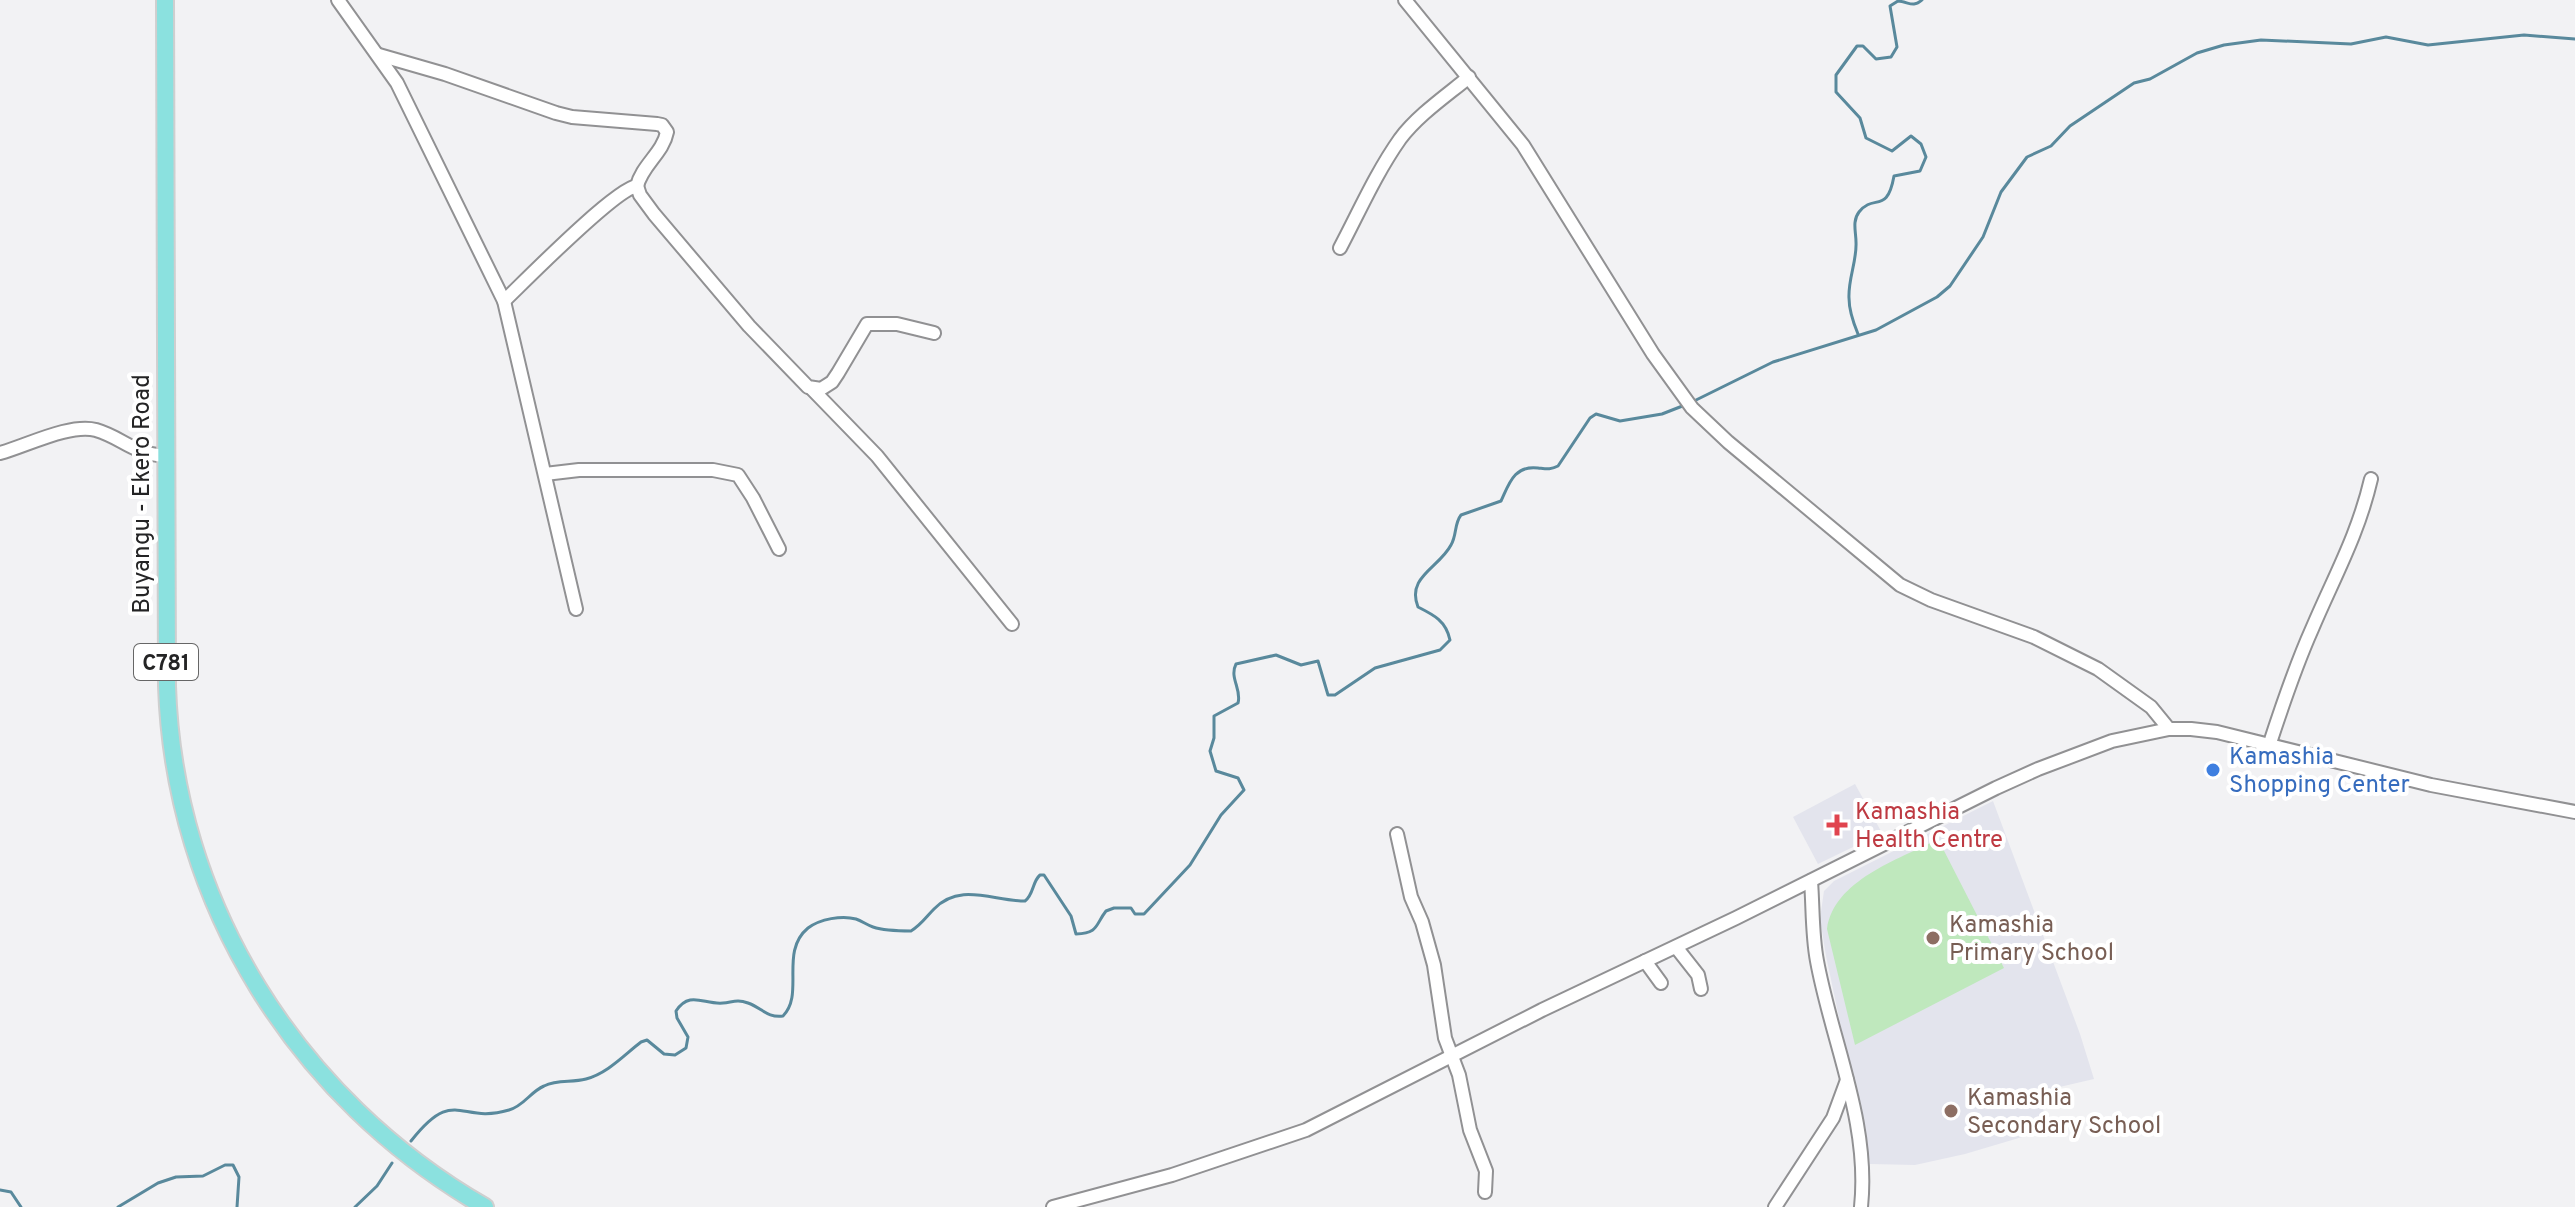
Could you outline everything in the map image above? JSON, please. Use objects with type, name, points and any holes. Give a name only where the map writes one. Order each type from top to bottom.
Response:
[{"type":"main road","name":"Buyangu - Ekero Road","points":[[165,0],[166,670],[170,728],[194,844],[221,919],[273,1012],[334,1089],[399,1150],[485,1207]]},
{"type":"street","points":[[338,0],[397,83],[504,301],[576,609]]},
{"type":"street","points":[[1405,0],[1523,145],[1653,354],[1688,403],[1728,442],[1900,585],[1931,600],[2034,637],[2098,669],[2144,700],[2169,729]]},
{"type":"street","points":[[379,55],[572,117],[662,125],[667,132],[666,139],[640,175],[637,186],[640,195],[749,326],[877,456],[1012,624]]},
{"type":"street","points":[[1340,248],[1378,173],[1402,137],[1469,77]]},
{"type":"street","points":[[504,301],[622,191],[637,186]]},
{"type":"street","points":[[812,389],[821,389],[832,382],[867,324],[897,324],[934,333]]},
{"type":"street","points":[[0,453],[80,428],[98,431],[136,451],[165,456]]},
{"type":"street","points":[[545,474],[579,470],[713,470],[738,475],[779,549]]},
{"type":"street","points":[[2269,746],[2301,653],[2338,576],[2359,522],[2371,479]]},
{"type":"street","points":[[1053,1207],[1172,1175],[1281,1139],[1354,1106],[2038,769],[2112,741],[2169,729],[2217,732],[2431,785],[2575,812]]},
{"type":"street","points":[[1397,834],[1411,897],[1422,922],[1434,965],[1440,1015],[1459,1075],[1470,1130],[1486,1171],[1485,1192]]},
{"type":"street","points":[[1811,881],[1816,958],[1847,1080],[1864,1165],[1861,1207]]},
{"type":"street","points":[[1676,947],[1698,975],[1701,989]]},
{"type":"street","points":[[1645,961],[1661,983]]},
{"type":"street","points":[[1775,1207],[1833,1118],[1847,1080]]},
{"type":"shaded area","name":"Kamashia Health Centre","points":[[1855,784],[1882,833],[1818,864],[1793,817]]},
{"type":"shaded area","name":"Kamashia Primary School","points":[[1993,801],[2094,1079],[2038,1092],[2049,1129],[1915,1165],[1870,1164],[1826,956],[1820,919],[1824,891],[1834,881]]},
{"type":"green space","points":[[1938,839],[2004,968],[1855,1045],[1827,929],[1832,912],[1842,897],[1870,874]]},
{"type":"waterway","points":[[1858,334],[1849,298],[1857,215],[1870,204],[1884,200],[1894,176],[1920,171],[1926,157],[1921,144],[1911,136],[1892,151],[1866,138],[1860,118],[1836,92],[1836,75],[1857,46],[1863,46],[1876,59],[1891,57],[1897,47],[1890,6],[1898,1],[1913,4],[1922,0]]},
{"type":"waterway","points":[[1692,402],[1773,362],[1876,330],[1937,297],[1950,286],[1983,237],[2001,192],[2027,157],[2051,146],[2070,126],[2134,83],[2150,79],[2197,53],[2224,45],[2261,40],[2351,44],[2386,37],[2428,45],[2524,35],[2575,39]]},
{"type":"waterway","points":[[411,1141],[438,1115],[458,1110],[479,1113],[509,1110],[549,1084],[586,1079],[601,1073],[647,1040],[664,1054],[675,1055],[686,1048],[688,1037],[676,1011],[687,1001],[741,1001],[769,1014],[783,1016],[792,996],[795,949],[808,928],[825,920],[850,918],[878,928],[911,931],[944,901],[955,896],[977,895],[1025,901],[1040,875],[1044,875],[1071,916],[1076,934],[1093,930],[1106,911],[1114,908],[1131,908],[1135,914],[1144,914],[1190,865],[1221,815],[1244,790],[1238,778],[1216,771],[1210,751],[1214,738],[1214,716],[1238,703],[1234,674],[1236,664],[1276,655],[1301,665],[1318,661],[1328,695],[1335,695],[1375,668],[1440,650],[1450,640],[1448,633],[1438,619],[1418,607],[1416,588],[1451,545],[1461,515],[1501,501],[1514,477],[1523,470],[1558,466],[1590,418],[1596,414],[1620,421],[1662,414],[1685,405]]},
{"type":"waterway","points":[[355,1207],[377,1186],[392,1163]]},
{"type":"waterway","points":[[118,1207],[158,1183],[176,1177],[203,1176],[225,1165],[233,1165],[239,1177],[237,1207]]},
{"type":"waterway","points":[[0,1190],[11,1192],[21,1207]]},
{"type":"place","name":"Kamashia Shopping Center","points":[[2213,770]]},
{"type":"place","name":"Kamashia Health Centre","points":[[1837,825]]},
{"type":"place","name":"Kamashia Primary School","points":[[1933,938]]},
{"type":"place","name":"Kamashia Secondary School","points":[[1951,1111]]}]
